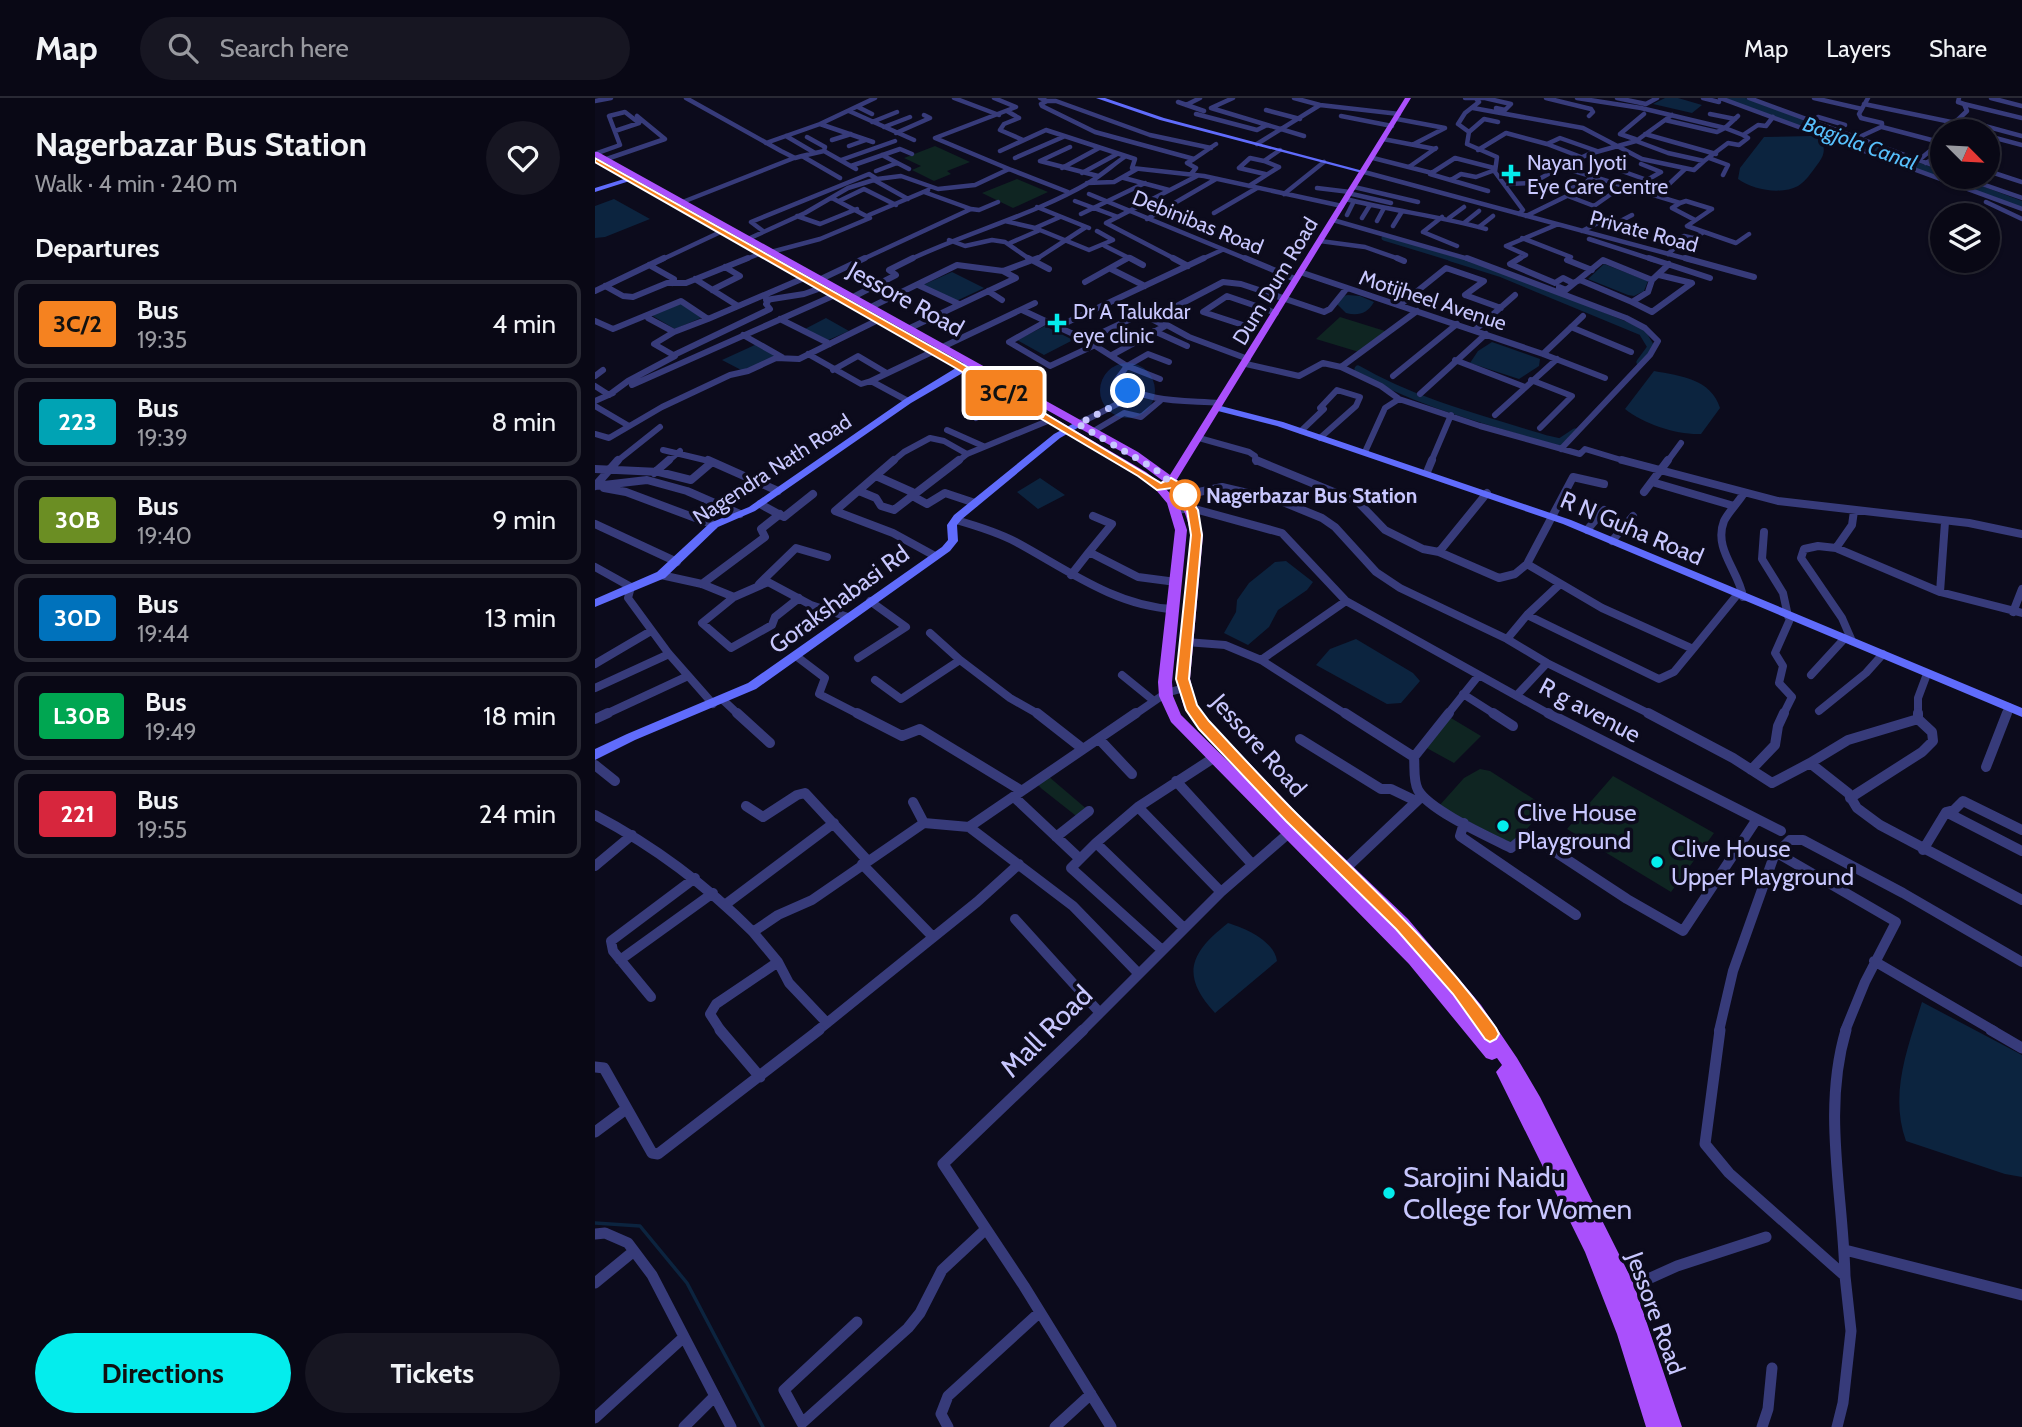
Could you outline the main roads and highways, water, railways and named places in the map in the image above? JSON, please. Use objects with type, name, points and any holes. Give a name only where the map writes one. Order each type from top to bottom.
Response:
[{"type":"main road","name":"Dum Dum Road","points":[[1166,484],[1199,438],[1297,276],[1349,199],[1408,98]]},
{"type":"main road","name":"Jessore Road","points":[[598,158],[724,229],[771,252],[794,270],[821,284],[835,295],[931,351],[966,366],[1166,484]]},
{"type":"main road","name":"Jessore Road","points":[[724,229],[759,254],[853,297],[945,348],[1012,398],[1051,420],[1092,432],[1166,484],[1184,504],[1197,535],[1184,688],[1191,707],[1204,725],[1443,970],[1484,1034]]},
{"type":"main road","points":[[794,270],[1131,463],[1166,487],[1181,507],[1189,539],[1173,683],[1180,706],[1224,758],[1424,960],[1507,1066]]},
{"type":"main road","name":"Jessore Road","points":[[1184,504],[1165,682],[1160,697],[1177,718],[1415,959],[1484,1034]]},
{"type":"main road","name":"Jessore Road","points":[[1507,1066],[1534,1104],[1626,1289],[1671,1427]]},
{"type":"main road","name":"Jessore Road","points":[[1507,1066],[1593,1247],[1627,1334],[1657,1427]]},
{"type":"water","points":[[1665,98],[1678,98],[1702,105],[1692,113],[1653,104]]},
{"type":"water","name":"Bagjola Canal","points":[[1719,98],[1745,98],[1930,167],[1930,176]]},
{"type":"water","points":[[1811,136],[1821,139],[1824,153],[1798,186],[1784,190],[1767,190],[1738,179],[1740,168],[1764,137]]},
{"type":"water","points":[[1965,189],[1990,189],[2022,201],[2022,210]]},
{"type":"water","points":[[614,199],[650,219],[605,237],[595,238],[595,206]]},
{"type":"water","points":[[1604,264],[1648,281],[1644,291],[1634,296],[1628,295],[1588,279]]},
{"type":"water","points":[[952,272],[984,288],[954,302],[923,285]]},
{"type":"water","points":[[1342,296],[1360,296],[1374,302],[1362,313],[1346,313],[1336,303]]},
{"type":"water","points":[[680,302],[703,317],[675,329],[651,315]]},
{"type":"water","points":[[826,318],[849,331],[826,341],[803,330]]},
{"type":"water","points":[[1045,326],[1073,340],[1044,355],[1017,340]]},
{"type":"water","points":[[1492,342],[1540,359],[1539,366],[1519,379],[1470,363],[1478,351]]},
{"type":"water","points":[[757,344],[777,355],[745,372],[722,360]]},
{"type":"water","points":[[1654,371],[1694,380],[1716,398],[1720,408],[1701,434],[1661,428],[1625,409]]},
{"type":"water","points":[[1040,478],[1065,495],[1038,509],[1017,492]]},
{"type":"water","points":[[1286,561],[1313,582],[1307,590],[1278,610],[1269,627],[1248,645],[1224,633],[1236,612],[1237,600],[1249,583],[1275,562]]},
{"type":"water","points":[[1356,639],[1413,673],[1420,681],[1401,703],[1387,704],[1316,665],[1330,649]]},
{"type":"water","points":[[1228,923],[1264,941],[1275,954],[1277,961],[1215,1013],[1197,987],[1194,965],[1205,944]]},
{"type":"water","points":[[1922,1002],[2022,1055],[2022,1177],[2005,1174],[1906,1141],[1899,1106],[1900,1088],[1906,1053]]},
{"type":"waterway","points":[[1384,238],[1456,260]]},
{"type":"waterway","points":[[1451,258],[1502,274],[1642,332],[1651,347],[1640,362]]},
{"type":"waterway","points":[[1358,369],[1427,401],[1547,439],[1560,442],[1575,432]]},
{"type":"waterway","points":[[595,1223],[640,1226],[687,1283],[763,1427]]},
{"type":"place","name":"Nayan Jyoti Eye Care Centre","points":[[1511,174]]},
{"type":"place","name":"Dr A Talukdar eye clinic","points":[[1057,323]]},
{"type":"place","name":"Nagerbazar Bus Station","points":[[1185,495]]},
{"type":"place","name":"Clive House Playground","points":[[1503,826]]},
{"type":"place","name":"Clive House Upper Playground","points":[[1657,862]]},
{"type":"place","name":"Sarojini Naidu College for Women","points":[[1389,1193]]}]
